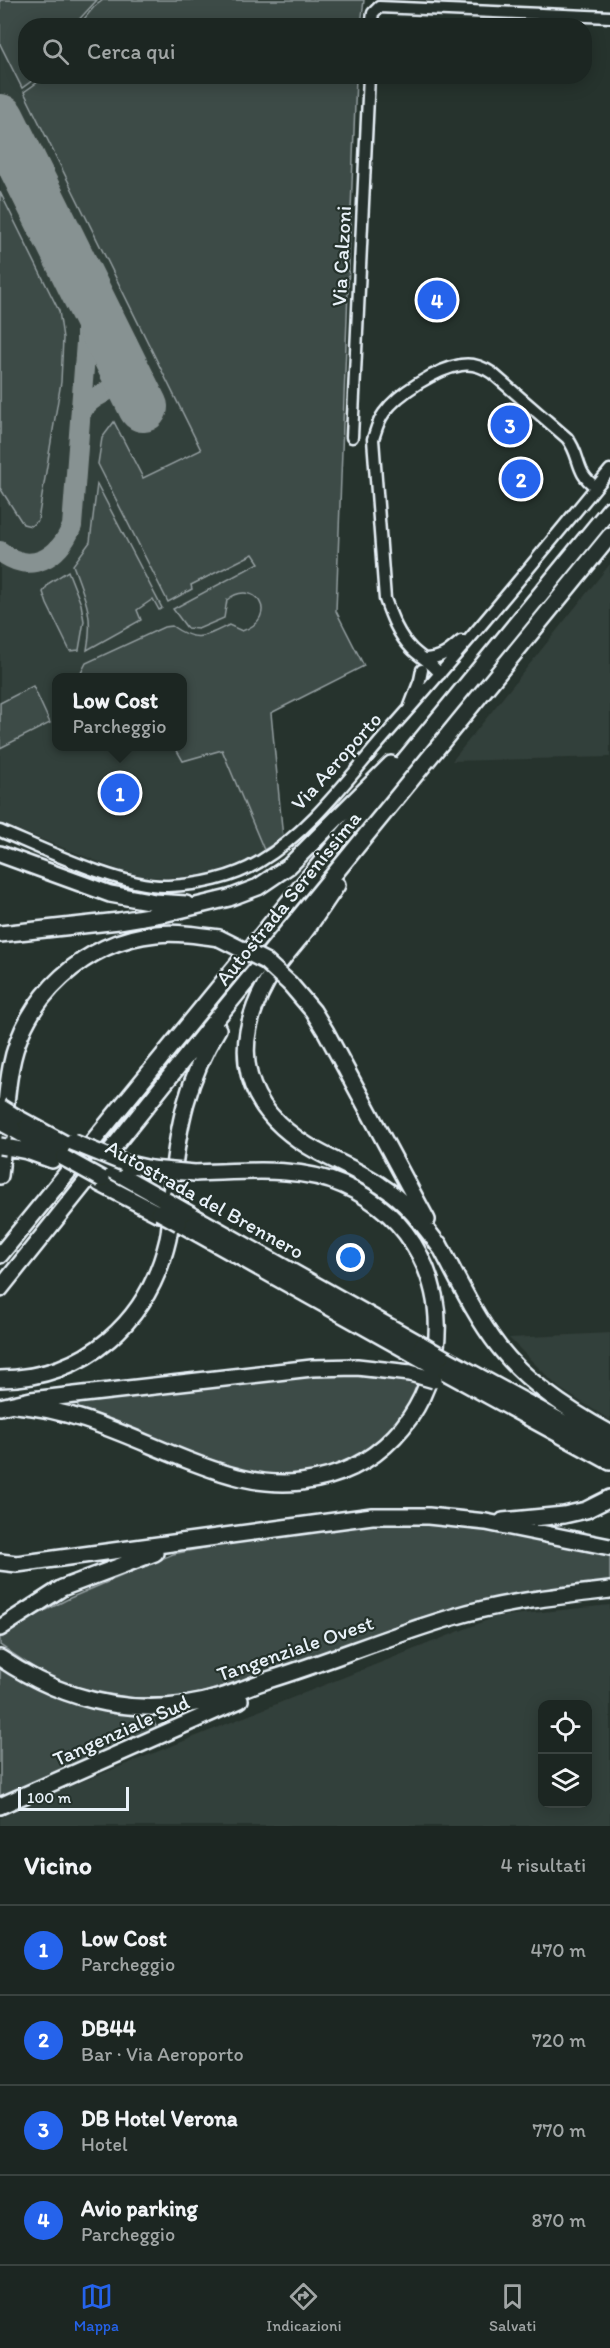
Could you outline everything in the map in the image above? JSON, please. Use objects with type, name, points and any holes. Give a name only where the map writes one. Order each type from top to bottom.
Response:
[{"type":"highway","name":"Autostrada Serenissima","points":[[0,1255],[610,509]]},
{"type":"highway","name":"Autostrada Serenissima","points":[[0,1289],[252,975],[610,536]]},
{"type":"highway","points":[[0,934],[118,921],[204,904],[258,887],[289,866],[327,830],[466,686]]},
{"type":"highway","points":[[421,767],[313,921],[271,974],[252,1016],[245,1047],[253,1086],[276,1122],[308,1146],[378,1183],[398,1197],[443,1251]]},
{"type":"highway","points":[[0,854],[110,894],[154,902],[204,904]]},
{"type":"highway","points":[[0,1176],[11,1065],[19,1037],[30,1013],[45,994],[85,958],[101,949],[126,940],[155,934],[189,934],[219,938],[265,961],[290,984],[313,1011],[473,1308],[498,1346],[526,1377],[570,1410],[610,1433]]},
{"type":"highway","points":[[0,1379],[33,1375],[60,1368],[82,1358],[117,1333],[143,1298],[157,1272],[168,1235],[177,1139],[190,1083],[212,1040],[252,975]]},
{"type":"highway","name":"Autostrada del Brennero","points":[[0,1107],[10,1122],[109,1174],[161,1209],[419,1350],[437,1368],[610,1462]]},
{"type":"highway","name":"Autostrada del Brennero","points":[[10,1122],[31,1124],[68,1153]]},
{"type":"highway","points":[[3,1146],[34,1153],[68,1153],[109,1174],[151,1169],[195,1173],[298,1174],[327,1179],[369,1198],[398,1224],[411,1241],[424,1264],[435,1302],[438,1325],[436,1356],[431,1376],[409,1418],[382,1447],[345,1470],[313,1480],[274,1483],[247,1479],[213,1470],[71,1415],[46,1408],[7,1406]]},
{"type":"highway","name":"Autostrada del Brennero","points":[[181,1220],[202,1236],[419,1350]]},
{"type":"highway","points":[[7,1406],[47,1398],[312,1368],[357,1368],[410,1373],[437,1368]]},
{"type":"highway","name":"Autostrada del Brennero","points":[[437,1368],[610,1448]]},
{"type":"highway","points":[[486,1522],[564,1515],[586,1510],[610,1498]]},
{"type":"highway","points":[[0,1562],[17,1564],[187,1543],[229,1535],[372,1516],[428,1516],[486,1522],[610,1547]]},
{"type":"highway","points":[[0,1628],[63,1588],[187,1543]]},
{"type":"highway","name":"Tangenziale Ovest","points":[[0,1658],[42,1684],[73,1696],[101,1703],[139,1707],[195,1703],[291,1675],[362,1647],[475,1611],[556,1596],[610,1590]]},
{"type":"highway","name":"Tangenziale Sud","points":[[0,1806],[291,1675]]},
{"type":"street","points":[[372,18],[380,3],[610,17]]},
{"type":"street","name":"Via Calzoni","points":[[352,437],[369,84]]},
{"type":"street","points":[[440,674],[429,673],[422,669],[412,649],[391,618],[385,598],[373,439],[382,415],[399,397],[449,369],[462,364],[483,367],[567,438],[585,479],[596,487]]},
{"type":"street","name":"Via Aeroporto","points":[[0,831],[126,880],[165,886],[202,882],[231,874],[259,862],[297,834],[409,710],[488,619],[610,470]]},
{"type":"street","points":[[426,658],[437,658],[448,654],[488,619]]},
{"type":"street","points":[[412,649],[426,658],[440,674]]},
{"type":"street","points":[[409,710],[422,669]]},
{"type":"shaded area","points":[[0,0],[364,0],[362,18],[18,18],[18,84],[356,84],[336,611],[364,666],[271,713],[283,838],[248,860],[210,874],[172,878],[145,877],[119,870],[0,823]]},
{"type":"shaded area","points":[[0,0],[97,0],[80,18],[18,18],[18,80],[0,44]]},
{"type":"shaded area","points":[[103,0],[364,0],[362,18],[85,18]]},
{"type":"shaded area","points":[[35,84],[356,84],[336,611],[364,666],[271,713],[283,838],[264,850],[222,750],[183,761],[177,751],[187,751],[187,673],[81,673],[86,663],[164,627],[172,626],[188,635],[200,636],[229,625],[242,631],[254,625],[262,609],[260,602],[254,596],[246,593],[237,594],[227,600],[224,618],[198,629],[187,628],[173,609],[259,563],[253,554],[191,585],[192,589],[168,602],[98,464],[102,438],[114,422],[143,478],[201,450],[24,92]]},
{"type":"shaded area","points":[[0,192],[59,311],[63,338],[61,382],[38,520],[31,526],[23,524],[0,488]]},
{"type":"shaded area","points":[[97,484],[162,608],[159,610],[153,599],[137,610],[141,620],[87,650],[89,616],[85,597],[73,565],[90,542]]},
{"type":"shaded area","points":[[610,564],[610,757],[452,761]]},
{"type":"shaded area","points":[[68,571],[81,604],[84,621],[79,650],[70,651],[43,592],[49,583]]},
{"type":"shaded area","points":[[33,686],[50,723],[0,748],[0,703]]},
{"type":"shaded area","points":[[610,1333],[610,1420],[559,1388],[509,1338]]},
{"type":"shaded area","points":[[339,1370],[424,1382],[407,1414],[367,1454],[299,1478],[245,1474],[77,1410],[83,1400]]},
{"type":"shaded area","points":[[373,1521],[453,1523],[610,1553],[610,1583],[538,1590],[415,1619],[329,1651],[205,1692],[177,1698],[130,1698],[75,1687],[45,1675],[0,1645],[0,1636],[23,1622],[70,1598],[173,1554],[239,1541]]},
{"type":"shaded area","points":[[610,1605],[610,1826],[0,1826],[0,1818],[61,1790],[495,1617]]},
{"type":"shaded area","points":[[0,1664],[17,1676],[72,1701],[111,1710],[151,1714],[157,1729],[0,1797]]},
{"type":"taxiway","points":[[0,551],[22,562],[33,563],[42,560],[59,547],[72,526],[86,342],[86,319],[78,278]]},
{"type":"taxiway","points":[[81,413],[86,405],[118,381],[121,373],[120,362]]},
{"type":"runway","points":[[0,119],[143,407]]},
{"type":"place","name":"Avio parking","points":[[437,300]]},
{"type":"place","name":"DB Hotel Verona","points":[[510,425]]},
{"type":"place","name":"DB44","points":[[521,479]]},
{"type":"place","name":"Low Cost","points":[[120,793]]}]
